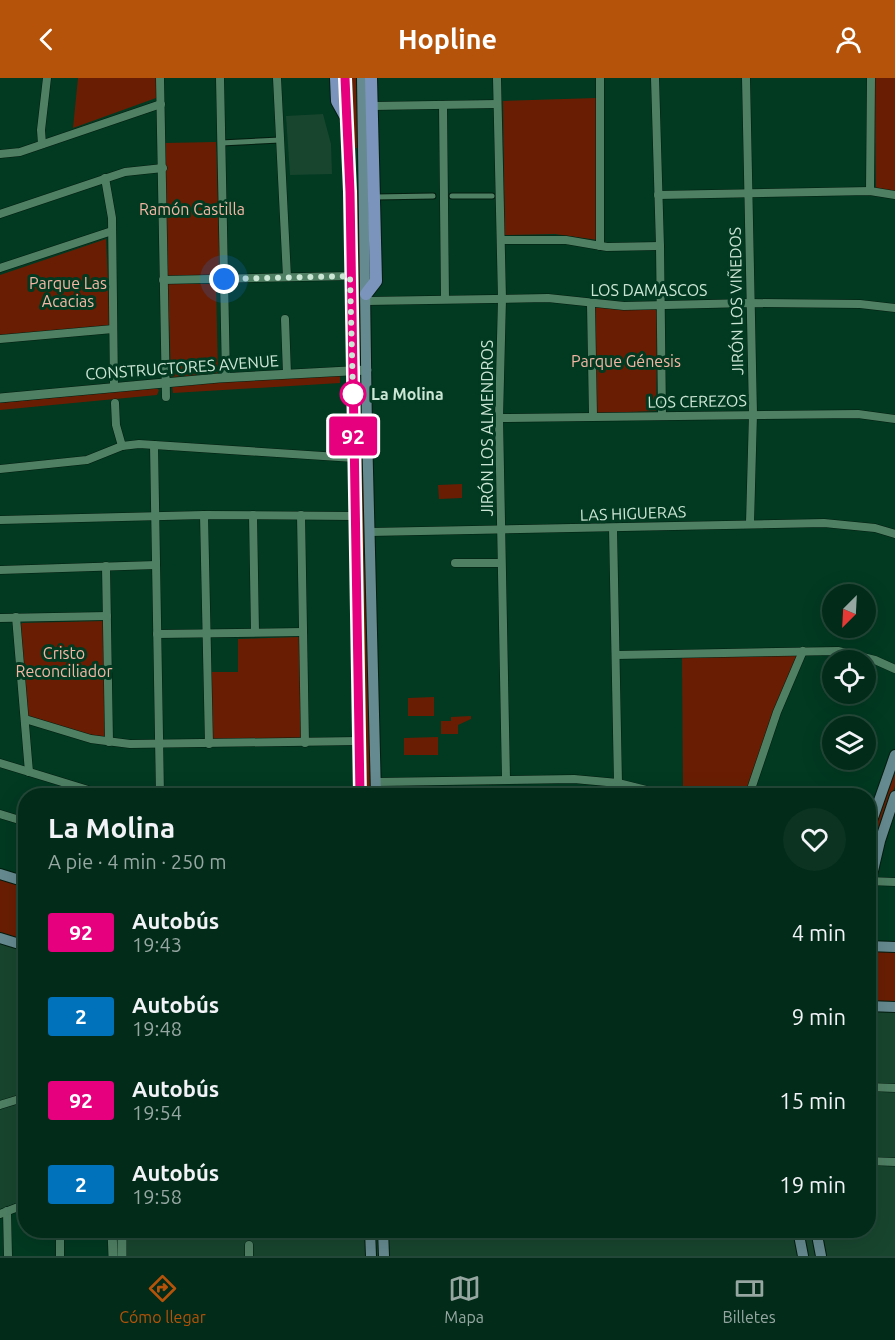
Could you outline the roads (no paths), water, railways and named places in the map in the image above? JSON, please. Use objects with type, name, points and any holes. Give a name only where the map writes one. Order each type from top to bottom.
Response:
[{"type":"main road","points":[[336,78],[337,101],[346,119]]},
{"type":"main road","points":[[345,78],[350,192],[360,788]]},
{"type":"main road","points":[[367,80],[373,106],[374,134],[370,195]]},
{"type":"main road","points":[[367,80],[363,161],[370,195],[376,281],[366,298],[376,788]]},
{"type":"main road","points":[[363,161],[374,134]]},
{"type":"main road","points":[[350,192],[350,196],[357,200],[370,195]]},
{"type":"main road","points":[[353,431],[358,425],[368,430]]},
{"type":"main road","points":[[876,809],[895,755]]},
{"type":"main road","points":[[876,857],[895,796]]},
{"type":"main road","points":[[0,874],[18,880]]},
{"type":"main road","points":[[0,938],[18,944]]},
{"type":"main road","points":[[876,946],[895,947]]},
{"type":"main road","points":[[876,1006],[895,1007]]},
{"type":"main road","points":[[370,1238],[371,1256]]},
{"type":"main road","points":[[383,1238],[384,1256]]},
{"type":"main road","points":[[800,1238],[803,1256]]},
{"type":"main road","points":[[818,1238],[821,1256]]},
{"type":"street","points":[[42,144],[41,130],[47,78]]},
{"type":"street","points":[[160,78],[166,398]]},
{"type":"street","points":[[220,78],[226,377]]},
{"type":"street","points":[[277,78],[287,277]]},
{"type":"street","name":"JIRÓN LOS ALMENDROS","points":[[497,78],[502,299],[499,418],[506,779]]},
{"type":"street","points":[[600,78],[600,246]]},
{"type":"street","points":[[655,78],[662,415]]},
{"type":"street","name":"JIRÓN LOS VIÑEDOS","points":[[746,78],[753,414],[750,523]]},
{"type":"street","points":[[870,191],[871,78]]},
{"type":"street","points":[[0,154],[20,152],[161,104]]},
{"type":"street","points":[[373,106],[498,104]]},
{"type":"street","points":[[443,105],[445,299]]},
{"type":"street","points":[[221,143],[280,140]]},
{"type":"street","points":[[0,214],[105,178],[130,171],[163,168]]},
{"type":"street","points":[[105,178],[110,200],[112,231],[114,387]]},
{"type":"street","points":[[658,195],[870,191],[895,195]]},
{"type":"street","points":[[370,195],[433,196]]},
{"type":"street","points":[[452,196],[492,196]]},
{"type":"street","points":[[0,268],[112,231]]},
{"type":"street","points":[[501,240],[566,240],[600,246],[660,246]]},
{"type":"street","points":[[163,280],[350,276]]},
{"type":"street","name":"LOS DAMASCOS","points":[[366,298],[548,298],[624,306],[749,303],[860,304],[895,308]]},
{"type":"street","points":[[591,304],[593,416]]},
{"type":"street","points":[[285,319],[287,374]]},
{"type":"street","points":[[0,339],[113,329]]},
{"type":"street","name":"CONSTRUCTORES AVENUE","points":[[0,398],[226,377],[367,370]]},
{"type":"street","points":[[353,386],[367,386]]},
{"type":"street","points":[[115,403],[116,425],[122,446]]},
{"type":"street","name":"LOS CEREZOS","points":[[499,418],[858,414],[895,419]]},
{"type":"street","points":[[0,469],[87,460],[122,446],[139,444],[354,458]]},
{"type":"street","points":[[154,445],[160,788]]},
{"type":"street","points":[[204,515],[209,744]]},
{"type":"street","points":[[0,520],[204,515],[355,516]]},
{"type":"street","points":[[253,515],[255,632]]},
{"type":"street","points":[[302,515],[305,743]]},
{"type":"street","name":"LAS HIGUERAS","points":[[370,532],[824,523],[875,528],[895,534]]},
{"type":"street","points":[[613,528],[618,783]]},
{"type":"street","points":[[455,563],[501,563]]},
{"type":"street","points":[[0,570],[156,565]]},
{"type":"street","points":[[106,566],[109,742]]},
{"type":"street","points":[[0,618],[107,615]]},
{"type":"street","points":[[16,617],[29,772]]},
{"type":"street","points":[[157,634],[303,632]]},
{"type":"street","points":[[751,788],[777,712],[803,651]]},
{"type":"street","points":[[616,655],[838,651],[875,660],[895,669]]},
{"type":"street","points":[[25,719],[109,742],[159,745],[359,741]]},
{"type":"street","points":[[0,763],[79,788]]},
{"type":"street","points":[[376,782],[574,779],[618,783],[638,788]]},
{"type":"street","points":[[0,814],[18,820]]},
{"type":"street","points":[[876,883],[895,882]]},
{"type":"street","points":[[876,1087],[895,1088]]},
{"type":"street","points":[[0,1105],[18,1099]]},
{"type":"street","points":[[876,1161],[895,1162]]},
{"type":"street","points":[[4,1212],[8,1256]]},
{"type":"street","points":[[60,1238],[60,1256]]},
{"type":"street","points":[[112,1238],[113,1256]]},
{"type":"street","points":[[122,1238],[122,1256]]},
{"type":"street","points":[[249,1245],[249,1256]]},
{"type":"place","name":"La Molina","points":[[353,394]]},
{"type":"park label","name":"Ramón Castilla","points":[[192,209]]},
{"type":"park label","name":"Parque Las Acacias","points":[[68,292]]},
{"type":"park label","name":"Parque Génesis","points":[[626,361]]},
{"type":"park label","name":"Cristo Reconciliador","points":[[64,662]]}]
